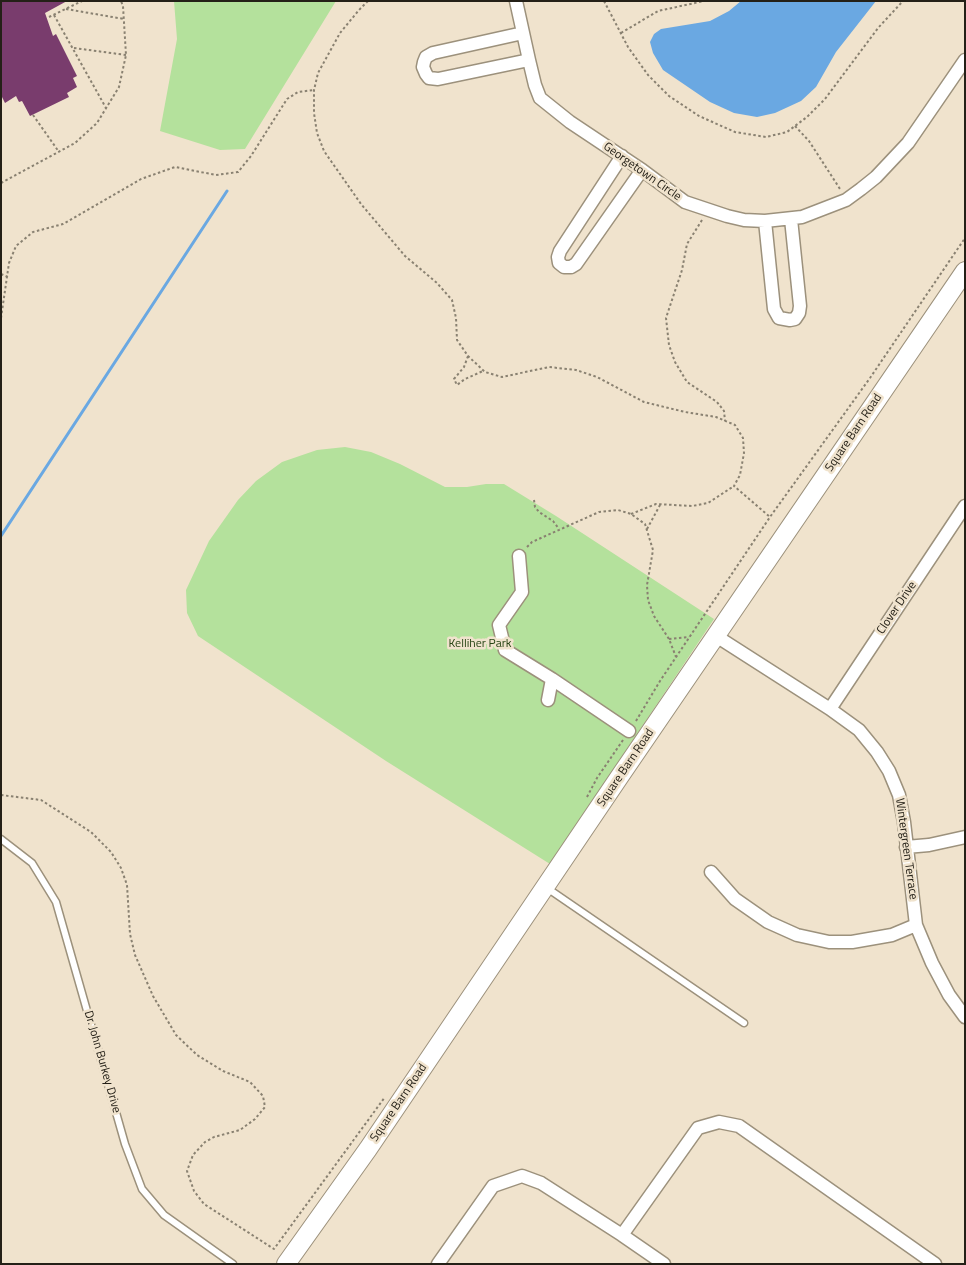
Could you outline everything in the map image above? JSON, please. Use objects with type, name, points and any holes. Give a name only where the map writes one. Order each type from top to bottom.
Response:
[{"type":"street","name":"Georgetown Circle","points":[[516,1],[528,60],[540,98],[570,122],[622,156],[685,202],[744,220],[765,221],[802,217],[846,200],[876,177],[908,143],[965,60]]},
{"type":"street","points":[[523,33],[433,53],[426,57],[423,67],[429,78],[438,79],[528,60]]},
{"type":"street","points":[[622,156],[560,251],[559,263],[564,267],[576,264],[642,170]]},
{"type":"street","points":[[765,221],[774,309],[779,318],[790,320],[794,319],[799,313],[800,306],[791,219]]},
{"type":"street","name":"Square Barn Road","points":[[286,1264],[368,1149],[965,271]]},
{"type":"street","name":"Clover Drive","points":[[830,709],[965,506]]},
{"type":"street","points":[[519,556],[522,592],[499,625],[505,650],[629,731]]},
{"type":"street","name":"Wintergreen Terrace","points":[[716,636],[830,709],[859,730],[877,752],[889,771],[899,795],[916,925],[932,963],[949,995],[965,1017]]},
{"type":"street","points":[[548,700],[552,679]]},
{"type":"street","points":[[906,847],[929,845],[965,837]]},
{"type":"street","points":[[710,872],[735,899],[768,922],[797,934],[829,942],[852,942],[892,935],[916,925]]},
{"type":"street","points":[[622,1235],[698,1128],[719,1122],[739,1126],[935,1264]]},
{"type":"street","points":[[438,1264],[493,1186],[522,1176],[541,1182],[664,1264]]},
{"type":"lane","name":"Dr. John Burkey Drive","points":[[1,839],[32,863],[56,902],[125,1144],[142,1189],[164,1215],[233,1264]]},
{"type":"lane","points":[[545,887],[744,1023]]},
{"type":"path","points":[[49,18],[82,1]]},
{"type":"path","points":[[1,183],[75,143],[97,123],[119,87],[126,54],[121,1]]},
{"type":"path","points":[[368,1],[358,10],[340,33],[318,73],[314,90],[314,113],[317,133],[324,151],[361,204],[405,256],[452,300],[458,340],[468,356],[483,371],[502,377],[549,367],[576,370],[597,377],[644,402],[716,417],[726,421],[735,425],[743,438],[744,453],[740,475],[734,486],[708,503],[692,506],[656,504],[631,514]]},
{"type":"path","points":[[604,1],[628,47],[648,75],[669,96],[699,116],[735,132],[766,137],[787,132],[826,99],[878,28],[903,1]]},
{"type":"path","points":[[621,33],[658,11],[704,1]]},
{"type":"path","points":[[66,9],[124,19]]},
{"type":"path","points":[[54,15],[106,108]]},
{"type":"path","points":[[73,48],[126,54]]},
{"type":"path","points":[[1,318],[10,264],[16,246],[33,232],[63,224],[141,179],[175,168],[216,174],[238,172],[251,156],[287,99],[298,92],[314,90]]},
{"type":"path","points":[[33,115],[59,152]]},
{"type":"path","points":[[796,126],[809,141],[846,200]]},
{"type":"path","points":[[709,210],[687,244],[682,270],[666,318],[669,345],[674,362],[688,382],[717,402],[724,411],[726,421]]},
{"type":"path","points":[[586,801],[597,778],[689,637],[770,517],[870,378],[965,238]]},
{"type":"path","points":[[1,274],[8,277]]},
{"type":"path","points":[[468,356],[464,367],[454,379],[457,385],[483,371]]},
{"type":"path","points":[[734,486],[770,517]]},
{"type":"path","points":[[534,500],[535,507],[539,512],[553,520],[559,530]]},
{"type":"path","points":[[647,529],[661,504]]},
{"type":"path","points":[[519,556],[532,542],[599,512],[618,510],[631,514],[645,524],[647,529],[653,550],[647,585],[648,600],[654,616],[669,639],[676,657]]},
{"type":"path","points":[[669,639],[689,637]]},
{"type":"path","points":[[1,794],[41,800],[91,832],[111,852],[121,868],[127,885],[130,934],[136,955],[153,996],[176,1034],[197,1056],[250,1082],[264,1096],[265,1107],[255,1119],[240,1130],[206,1142],[193,1155],[187,1171],[194,1191],[204,1204],[274,1249],[390,1090]]},
{"type":"green space","points":[[174,1],[336,1],[245,149],[220,150],[160,131],[177,39]]},
{"type":"green space","name":"Kelliher Park","points":[[345,447],[371,452],[400,464],[445,487],[504,484],[714,619],[550,864],[386,761],[198,636],[187,613],[186,590],[209,541],[238,500],[256,481],[282,462],[317,450]]},
{"type":"water","points":[[741,1],[876,1],[836,52],[816,87],[801,101],[775,113],[757,117],[734,113],[710,102],[663,70],[653,53],[650,42],[654,34],[661,29],[710,21],[729,11]]},
{"type":"building","points":[[1,1],[67,1],[45,13],[53,36],[56,34],[77,76],[73,78],[77,87],[67,93],[69,97],[30,116],[22,101],[19,102],[16,96],[5,103],[1,95]]},
{"type":"waterway","points":[[1,536],[227,191]]}]
